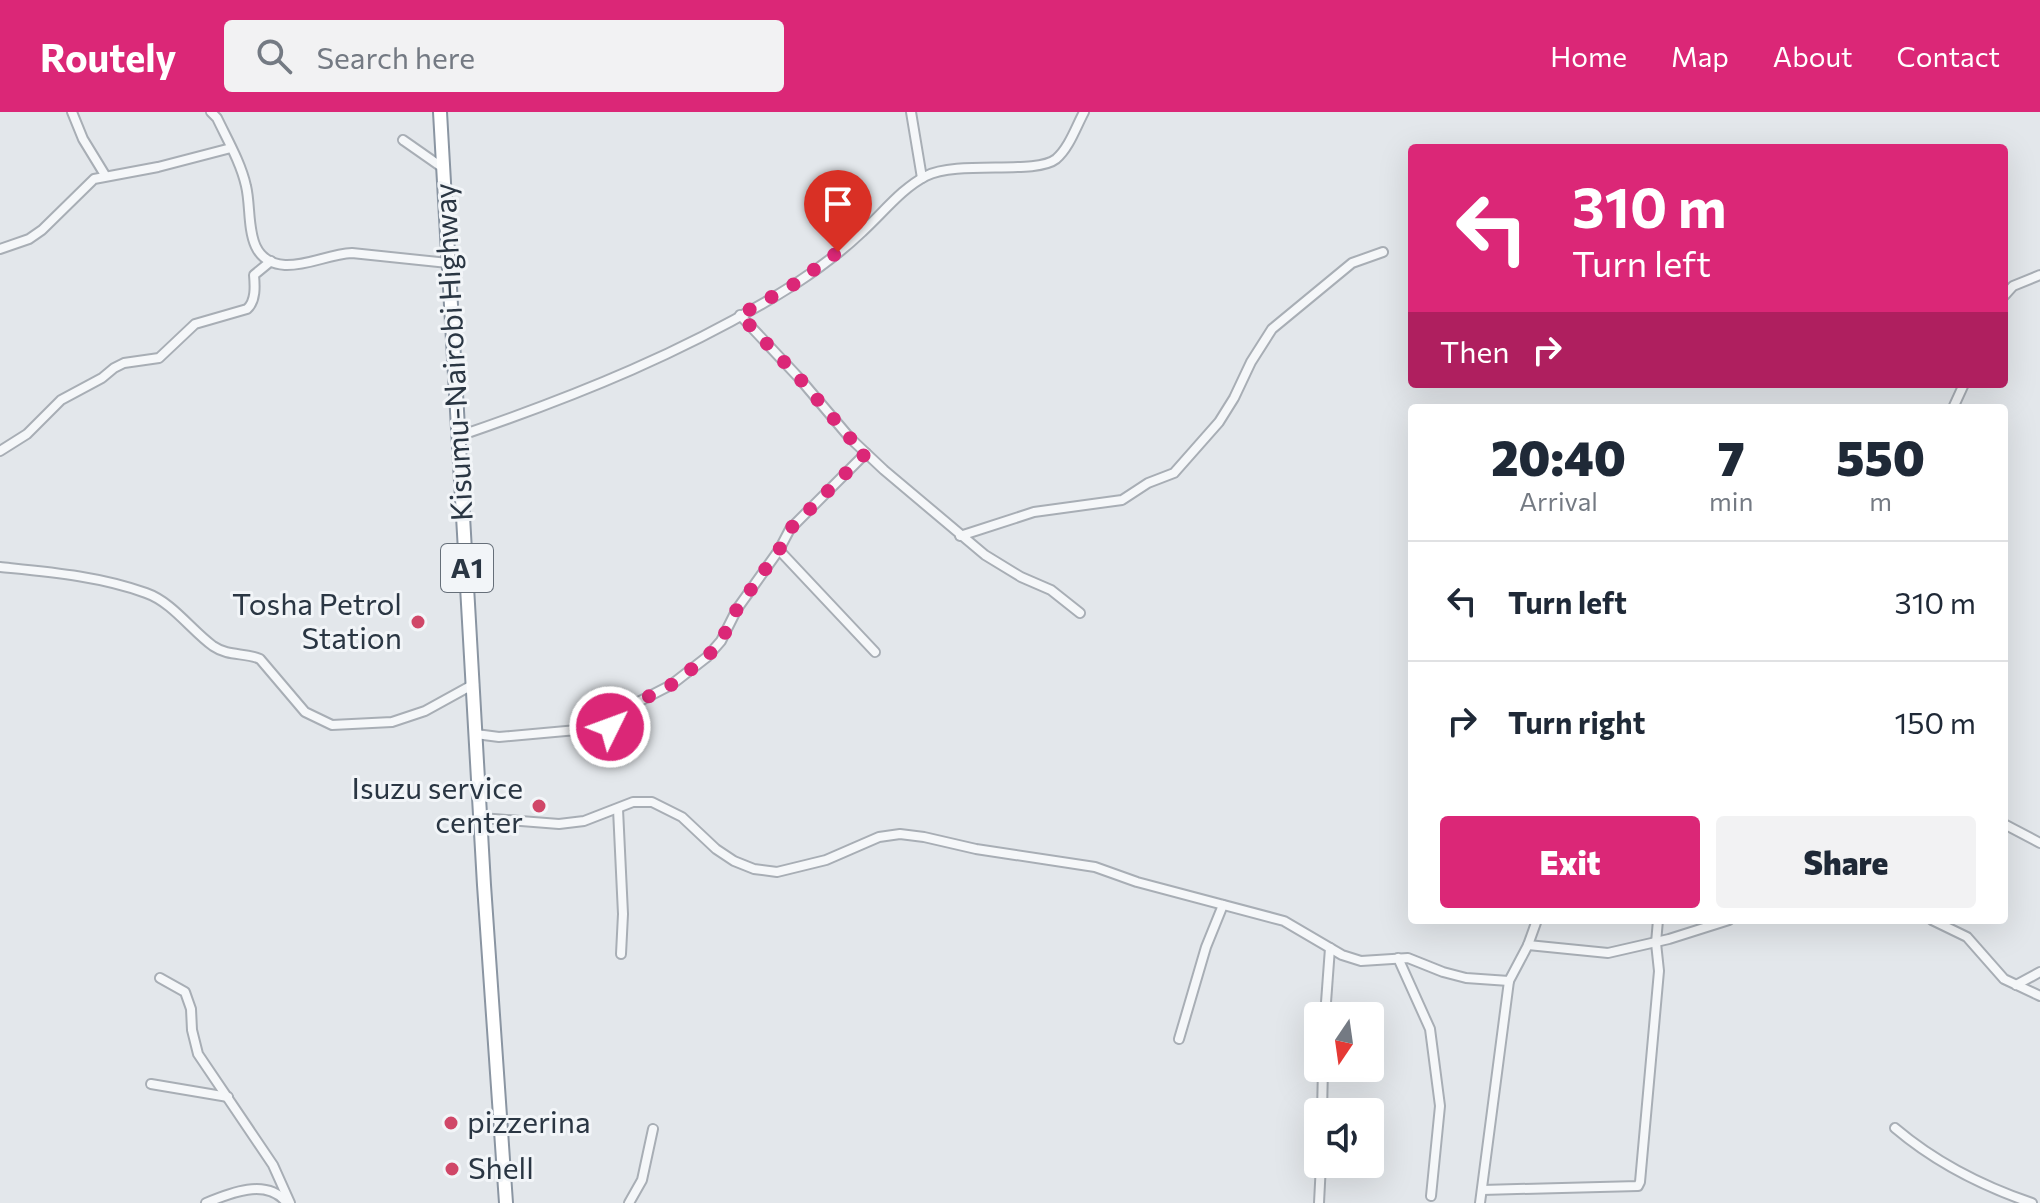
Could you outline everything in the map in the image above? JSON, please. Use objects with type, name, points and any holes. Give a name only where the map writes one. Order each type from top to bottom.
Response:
[{"type":"highway","name":"Kisumu-Nairobi Highway","points":[[440,112],[506,1203]]},
{"type":"street","points":[[72,112],[83,139],[105,175]]},
{"type":"street","points":[[211,112],[217,118],[246,187],[250,235],[259,251],[271,261],[284,265],[299,264],[352,253],[448,263]]},
{"type":"street","points":[[911,112],[922,178]]},
{"type":"street","points":[[459,436],[545,406],[663,357],[740,315],[796,283],[859,236],[922,178],[940,171],[1048,164],[1066,146],[1084,112]]},
{"type":"street","points":[[403,140],[443,168]]},
{"type":"street","points":[[0,249],[29,239],[42,230],[94,179],[158,167],[231,148]]},
{"type":"street","points":[[960,536],[1034,512],[1122,500],[1148,483],[1174,473],[1219,422],[1272,329],[1352,263],[1383,252]]},
{"type":"street","points":[[0,451],[27,434],[61,400],[114,368],[124,363],[159,358],[195,324],[247,309],[252,305],[255,291],[254,275],[271,261]]},
{"type":"street","points":[[2008,292],[2013,286],[2040,275]]},
{"type":"street","points":[[740,315],[850,438],[960,536],[1021,577],[1051,590],[1080,613]]},
{"type":"street","points":[[476,734],[499,737],[593,731],[610,727],[618,723],[636,703],[671,685],[707,657],[721,641],[737,609],[779,550],[790,529],[866,453]]},
{"type":"street","points":[[779,550],[875,652]]},
{"type":"street","points":[[0,567],[65,572],[147,593],[169,607],[214,647],[231,655],[260,659],[305,712],[332,725],[392,722],[425,711],[474,684]]},
{"type":"street","points":[[481,818],[559,824],[584,821],[641,801],[663,805],[734,861],[754,869],[777,872],[826,860],[879,837],[900,834],[976,849],[1074,862],[1284,921],[1330,948],[1361,961],[1408,958],[1466,978],[1509,981]]},
{"type":"street","points":[[618,809],[623,914],[621,954]]},
{"type":"street","points":[[2008,826],[2040,843]]},
{"type":"street","points":[[1179,1039],[1206,947],[1223,905]]},
{"type":"street","points":[[1480,1203],[1509,981],[1536,924]]},
{"type":"street","points":[[1482,1190],[1638,1186],[1659,971],[1658,924]]},
{"type":"street","points":[[1528,945],[1608,953],[1656,943],[1716,924]]},
{"type":"street","points":[[1940,924],[1967,937],[2004,979],[2040,996]]},
{"type":"street","points":[[1326,1002],[1330,948]]},
{"type":"street","points":[[1398,958],[1430,1029],[1440,1106],[1431,1196]]},
{"type":"street","points":[[2016,985],[2040,972]]},
{"type":"street","points":[[160,978],[185,992],[198,1054],[273,1165],[289,1203]]},
{"type":"street","points":[[151,1084],[228,1097]]},
{"type":"street","points":[[1895,1128],[1919,1148],[1955,1170],[2032,1203]]},
{"type":"street","points":[[629,1203],[642,1180],[653,1129]]},
{"type":"street","points":[[1319,1203],[1320,1178]]},
{"type":"street","points":[[206,1203],[231,1193],[261,1189],[279,1193],[289,1203]]},
{"type":"place","name":"Tosha Petrol Station","points":[[418,622]]},
{"type":"place","name":"Isuzu service center","points":[[539,806]]},
{"type":"place","name":"pizzerina","points":[[451,1123]]},
{"type":"place","name":"Shell","points":[[452,1169]]},
{"type":"route","points":[[610,727],[618,723],[629,708],[671,685],[707,657],[721,641],[737,609],[766,570],[790,529],[866,453],[740,315],[796,283],[838,252]]}]
